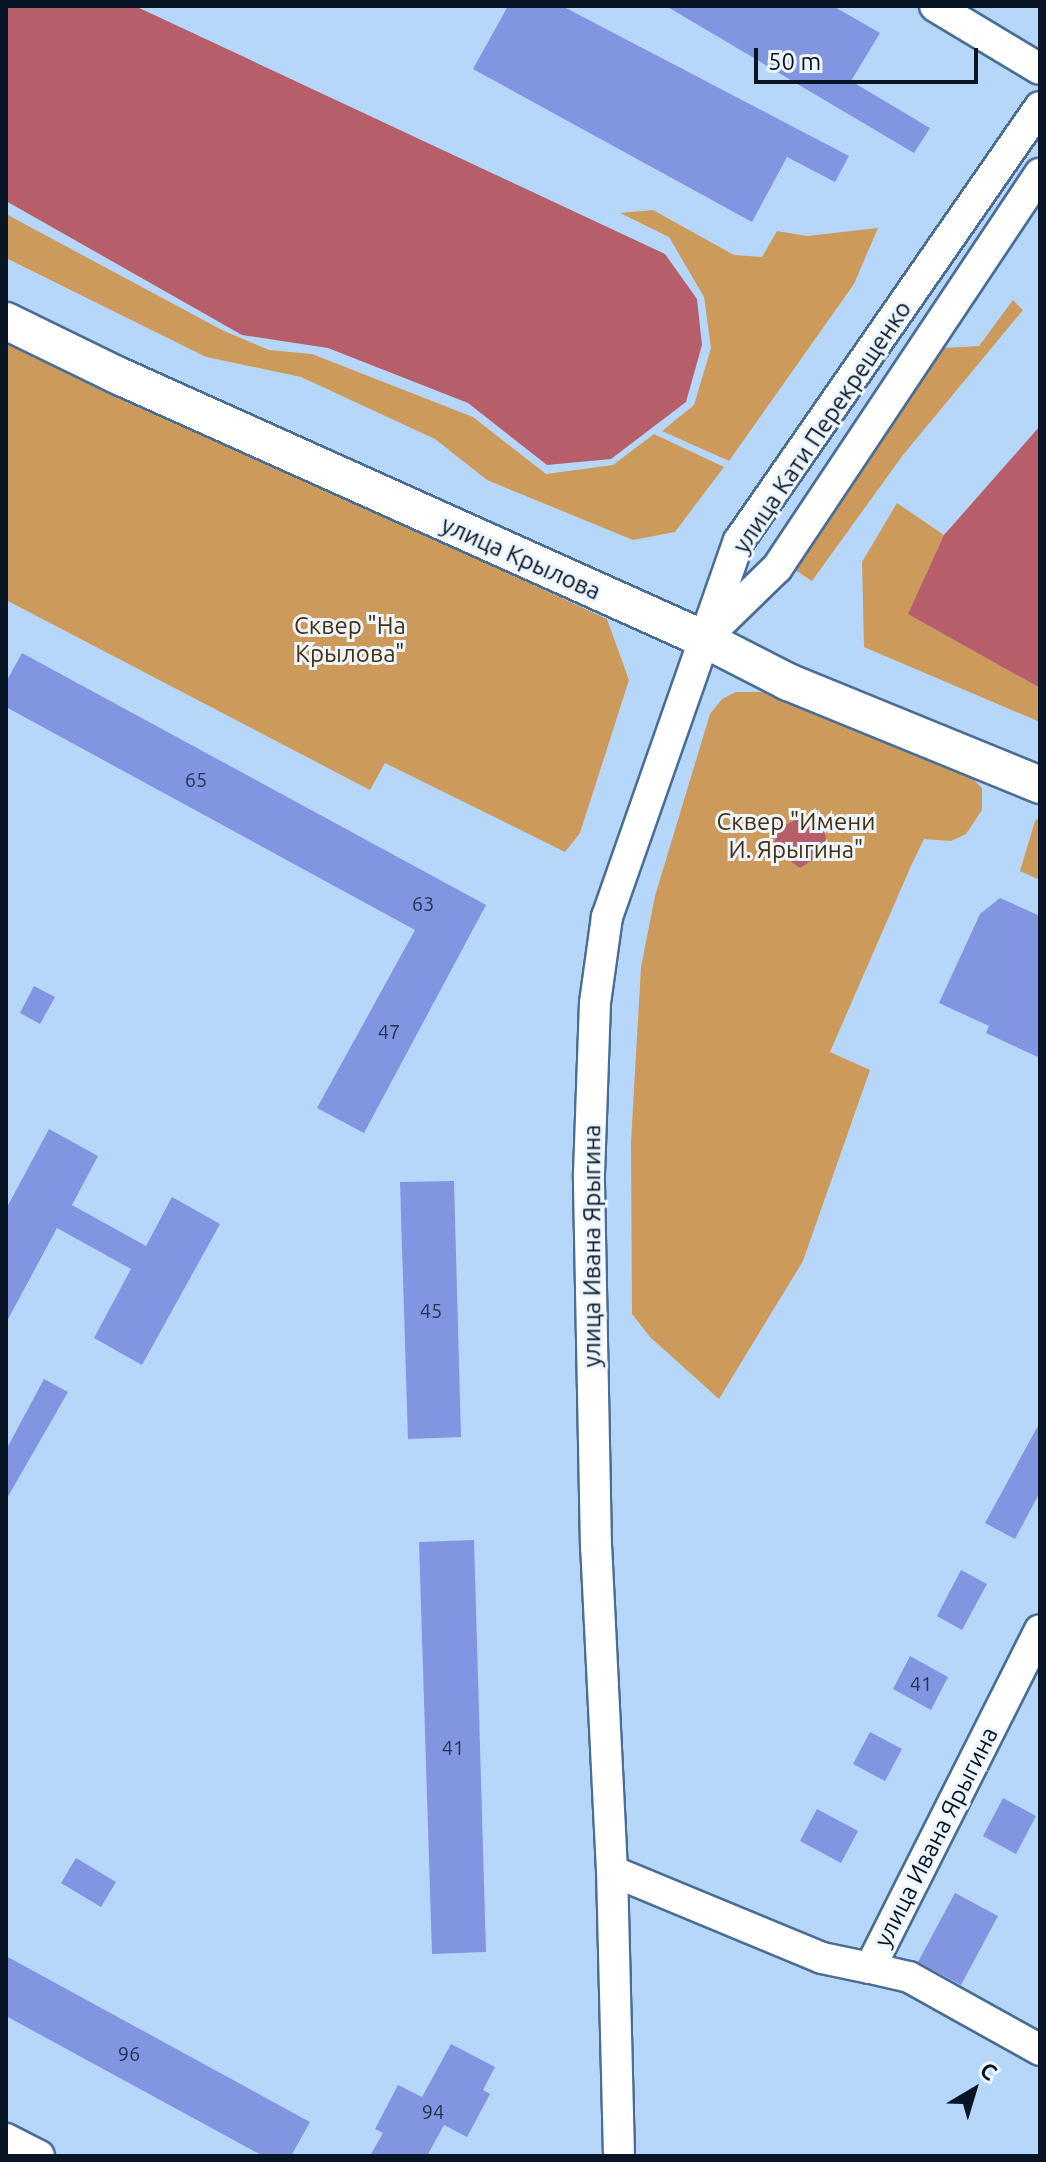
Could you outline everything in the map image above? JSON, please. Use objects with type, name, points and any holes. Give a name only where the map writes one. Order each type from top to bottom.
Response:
[{"type":"main road","name":"улица Крылова","points":[[6,321],[119,376],[704,639],[788,682],[1040,785]]},
{"type":"street","points":[[935,6],[1040,69]]},
{"type":"street","name":"улица Кати Перекрещенко","points":[[704,639],[739,541],[1040,107]]},
{"type":"street","name":"улица Кати Перекрещенко","points":[[704,639],[777,568],[1040,174]]},
{"type":"street","name":"улица Ивана Ярыгина","points":[[619,2156],[612,1871],[594,1493],[589,1174],[595,1003],[614,894],[704,639]]},
{"type":"street","name":"улица Ивана Ярыгина","points":[[612,1871],[822,1958],[870,1968],[1040,1630]]},
{"type":"street","points":[[870,1968],[909,1977],[1040,2050]]},
{"type":"street","points":[[6,2139],[39,2156]]},
{"type":"green space","points":[[653,210],[734,255],[762,257],[777,231],[807,236],[878,228],[854,284],[729,461],[662,431],[694,405],[711,348],[704,297],[669,237],[620,213]]},
{"type":"green space","points":[[6,214],[222,330],[269,350],[312,354],[473,417],[546,474],[613,465],[654,434],[724,467],[675,532],[633,540],[487,480],[435,439],[301,377],[206,357],[6,258]]},
{"type":"green space","points":[[1013,300],[1023,310],[903,455],[812,581],[792,568],[943,348],[979,346]]},
{"type":"green space","name":"Сквер \"На Крылова\"","points":[[6,342],[607,619],[629,680],[580,833],[565,852],[385,763],[370,790],[6,600]]},
{"type":"green space","points":[[897,503],[944,535],[909,614],[1040,688],[1040,722],[864,647],[862,562]]},
{"type":"green space","name":"Сквер \"Имени И. Ярыгина\"","points":[[736,692],[763,692],[971,777],[982,788],[982,810],[966,834],[951,841],[924,839],[911,866],[830,1052],[870,1070],[803,1261],[719,1399],[650,1337],[632,1314],[631,1142],[641,967],[655,896],[710,714],[722,699]]},
{"type":"green space","points":[[1040,817],[1040,880],[1020,871],[1035,821]]},
{"type":"shaded area","points":[[6,6],[135,6],[665,254],[697,299],[702,345],[686,402],[611,459],[547,465],[468,403],[328,348],[242,335],[6,201]]},
{"type":"shaded area","points":[[1040,426],[1040,688],[908,614],[944,535]]},
{"type":"shaded area","points":[[801,817],[823,821],[828,850],[800,868],[772,848],[780,828]]},
{"type":"building","points":[[508,6],[562,6],[849,156],[835,182],[787,157],[752,222],[473,69]]},
{"type":"building","points":[[666,6],[833,6],[880,33],[851,81],[930,128],[914,153]]},
{"type":"building","points":[[22,653],[486,905],[364,1133],[317,1108],[415,930],[6,707],[6,682]]},
{"type":"building","points":[[1000,898],[1040,916],[1040,1058],[986,1033],[989,1026],[939,1003],[980,914]]},
{"type":"building","points":[[34,986],[55,997],[40,1024],[20,1013]]},
{"type":"building","points":[[49,1129],[98,1156],[72,1205],[146,1246],[172,1197],[220,1224],[142,1365],[94,1338],[131,1269],[57,1228],[6,1323],[6,1209]]},
{"type":"building","points":[[454,1181],[461,1437],[408,1439],[400,1182]]},
{"type":"building","points":[[44,1379],[68,1392],[6,1500],[6,1450]]},
{"type":"building","points":[[1040,1422],[1040,1492],[1015,1539],[985,1523]]},
{"type":"building","points":[[474,1540],[486,1952],[432,1954],[419,1542]]},
{"type":"building","points":[[961,1570],[987,1584],[962,1630],[937,1616]]},
{"type":"building","points":[[910,1656],[948,1677],[931,1710],[893,1689]]},
{"type":"building","points":[[870,1732],[902,1749],[885,1781],[853,1764]]},
{"type":"building","points":[[1003,1798],[1036,1816],[1016,1854],[983,1836]]},
{"type":"building","points":[[817,1809],[858,1831],[841,1863],[800,1841]]},
{"type":"building","points":[[76,1858],[116,1882],[101,1907],[61,1883]]},
{"type":"building","points":[[955,1893],[998,1916],[961,1985],[918,1962]]},
{"type":"building","points":[[6,1956],[310,2122],[291,2156],[263,2156],[6,2016]]},
{"type":"building","points":[[451,2044],[495,2067],[483,2090],[490,2094],[467,2137],[444,2125],[427,2156],[370,2156],[383,2133],[375,2129],[398,2085],[422,2097]]}]
